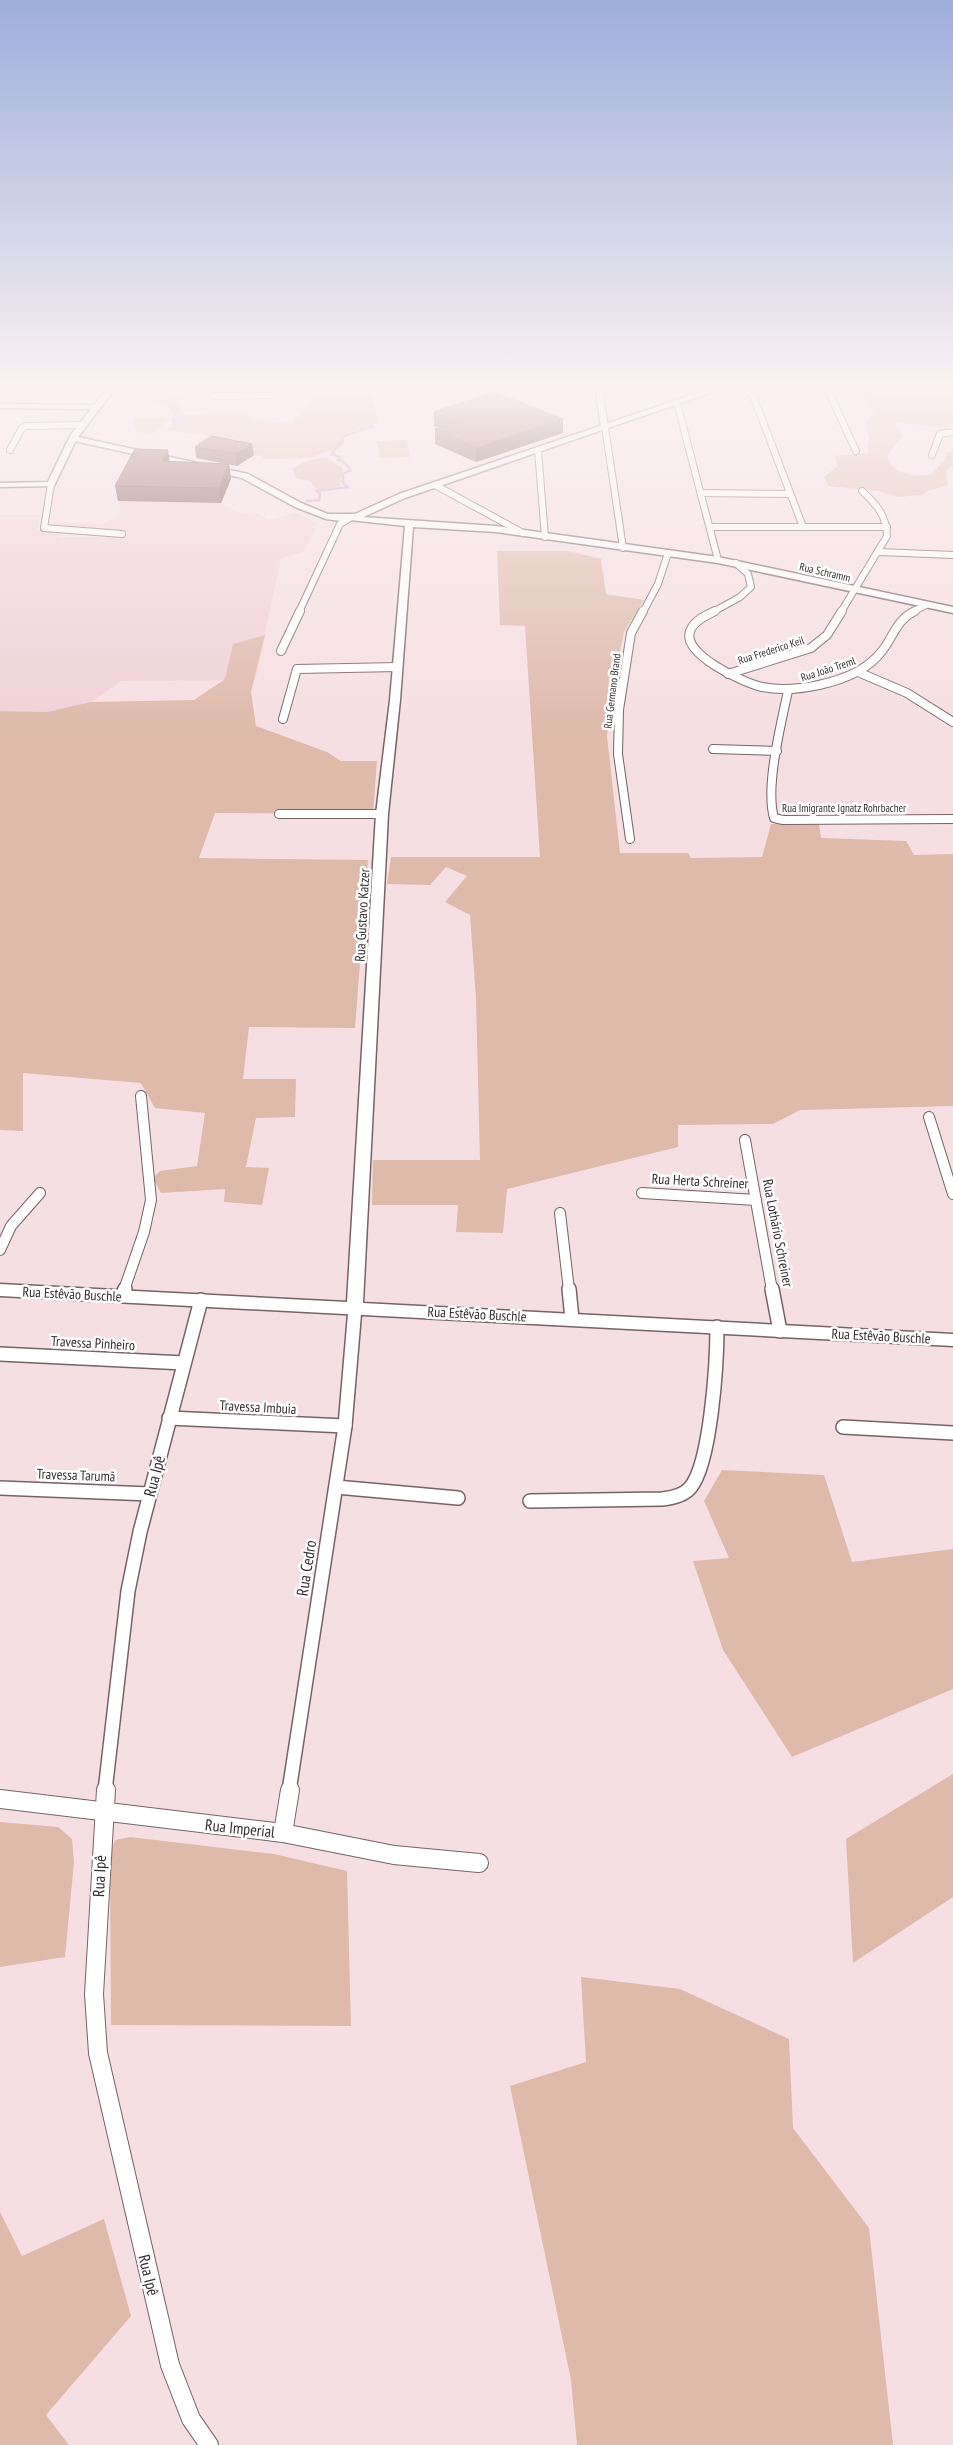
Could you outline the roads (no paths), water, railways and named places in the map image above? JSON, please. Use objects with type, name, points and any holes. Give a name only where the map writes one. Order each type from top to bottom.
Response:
[{"type":"main road","points":[[291,500],[309,511],[326,516],[350,518],[393,500]]},
{"type":"street","points":[[48,500],[44,528],[122,534]]},
{"type":"street","name":"Rua Schramm","points":[[462,500],[522,533],[736,563],[953,610]]},
{"type":"street","points":[[542,500],[545,537]]},
{"type":"street","points":[[616,500],[623,548]]},
{"type":"street","points":[[703,500],[718,560]]},
{"type":"street","points":[[792,500],[803,527]]},
{"type":"street","points":[[710,527],[887,527],[878,505],[872,500]]},
{"type":"street","points":[[282,651],[340,524],[350,518],[522,533]]},
{"type":"street","name":"Rua Gustavo Katzer","points":[[355,1308],[382,814],[398,667],[409,524]]},
{"type":"street","name":"Rua Frederico Keil","points":[[728,674],[817,644],[827,635],[879,552],[887,536],[887,527]]},
{"type":"street","points":[[879,552],[953,555]]},
{"type":"street","name":"Rua Germano Brand","points":[[630,839],[618,754],[620,702],[631,633],[658,584],[668,553]]},
{"type":"street","name":"Rua João Treml","points":[[736,563],[748,574],[751,586],[743,595],[698,621],[689,636],[691,644],[697,652],[728,674],[752,685],[788,691],[821,686],[858,672],[879,656],[901,620],[926,605]]},
{"type":"street","points":[[283,718],[297,669],[398,667]]},
{"type":"street","points":[[858,672],[907,693],[953,722]]},
{"type":"street","name":"Rua Imigrante Ignatz Rohrbacher","points":[[788,691],[777,751],[770,806],[772,815],[778,820],[953,819]]},
{"type":"street","points":[[713,749],[777,751]]},
{"type":"street","points":[[279,814],[382,814]]},
{"type":"street","points":[[122,1296],[144,1232],[151,1200],[141,1096]]},
{"type":"street","points":[[929,1117],[953,1194]]},
{"type":"street","name":"Rua Lothário Schreiner","points":[[745,1140],[780,1331]]},
{"type":"street","points":[[0,1250],[11,1226],[40,1193]]},
{"type":"street","name":"Rua Herta Schreiner","points":[[642,1193],[756,1200]]},
{"type":"street","points":[[560,1213],[572,1319]]},
{"type":"street","name":"Rua Estêvão Buschle","points":[[0,1290],[953,1340]]},
{"type":"street","name":"Rua Ipê","points":[[200,1300],[150,1494],[128,1591],[103,1813],[94,1967],[95,2025],[98,2053],[170,2365],[191,2419],[209,2445]]},
{"type":"street","name":"Rua Cedro","points":[[283,1833],[345,1426],[355,1308]]},
{"type":"street","points":[[530,1501],[662,1499],[675,1497],[692,1486],[705,1442],[712,1404],[716,1368],[717,1327]]},
{"type":"street","name":"Travessa Pinheiro","points":[[0,1354],[184,1363]]},
{"type":"street","name":"Travessa Imbuia","points":[[169,1418],[345,1426]]},
{"type":"street","points":[[843,1427],[953,1433]]},
{"type":"street","points":[[336,1487],[458,1498]]},
{"type":"street","name":"Travessa Tarumã","points":[[0,1488],[150,1494]]},
{"type":"street","name":"Rua Imperial","points":[[0,1799],[103,1813],[283,1833],[394,1855],[479,1863]]},
{"type":"waterway","points":[[307,501],[318,500]]}]
